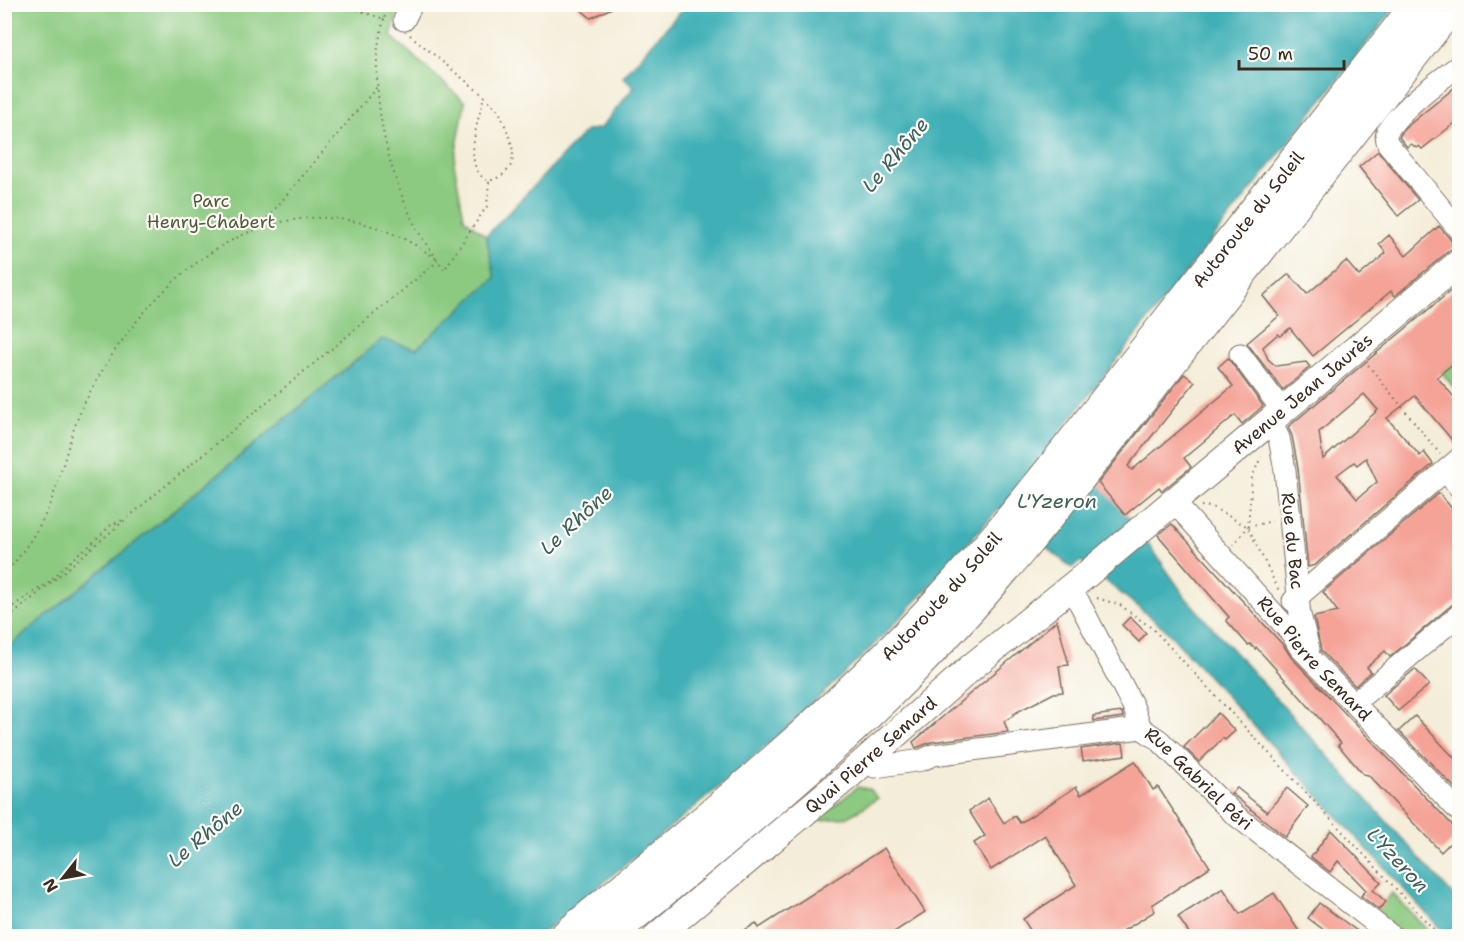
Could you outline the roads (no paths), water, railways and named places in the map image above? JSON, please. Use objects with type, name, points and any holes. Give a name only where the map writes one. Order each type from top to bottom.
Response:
[{"type":"highway","name":"Autoroute du Soleil","points":[[1085,449],[1418,4]]},
{"type":"highway","name":"Autoroute du Soleil","points":[[608,936],[766,804],[859,722],[935,646],[1017,533],[1453,4]]},
{"type":"highway","name":"Autoroute du Soleil","points":[[566,936],[753,779],[835,706],[941,599],[1017,533]]},
{"type":"main road","name":"Avenue Jean Jaurès","points":[[1141,528],[1460,262]]},
{"type":"main road","name":"Quai Pierre Semard","points":[[657,936],[868,759],[965,672],[1081,586],[1141,528]]},
{"type":"street","points":[[1460,65],[1407,109],[1388,131],[1385,138],[1460,231]]},
{"type":"street","name":"Rue du Bac","points":[[1240,354],[1276,415],[1285,470],[1282,598],[1303,629],[1306,644],[1315,664]]},
{"type":"street","points":[[1282,598],[1453,465],[1460,488]]},
{"type":"street","name":"Rue Pierre Semard","points":[[1173,501],[1282,598],[1315,664],[1460,812]]},
{"type":"street","points":[[1081,586],[1081,604],[1134,706],[1142,728]]},
{"type":"street","points":[[1354,703],[1460,614]]},
{"type":"street","name":"Rue Gabriel Péri","points":[[868,759],[875,767],[922,760],[933,755],[1142,728],[1159,740],[1234,814],[1392,936]]},
{"type":"water","points":[[686,5],[1397,5],[1059,433],[1141,533],[1186,598],[1459,902],[1459,936],[1447,936],[1164,628],[1081,561],[1072,568],[999,508],[875,644],[786,729],[539,936],[5,936],[5,650],[382,339],[416,349],[495,278],[486,236],[586,131],[601,128],[634,87],[623,77]]},
{"type":"water label","name":"Le Rhône","points":[[895,155]]},
{"type":"water label","name":"L'Yzeron","points":[[1057,501]]},
{"type":"water label","name":"Le Rhône","points":[[576,520]]},
{"type":"water label","name":"Le Rhône","points":[[205,834]]},
{"type":"water label","name":"L'Yzeron","points":[[1398,860]]},
{"type":"park label","name":"Parc Henry-Chabert","points":[[211,211]]}]
